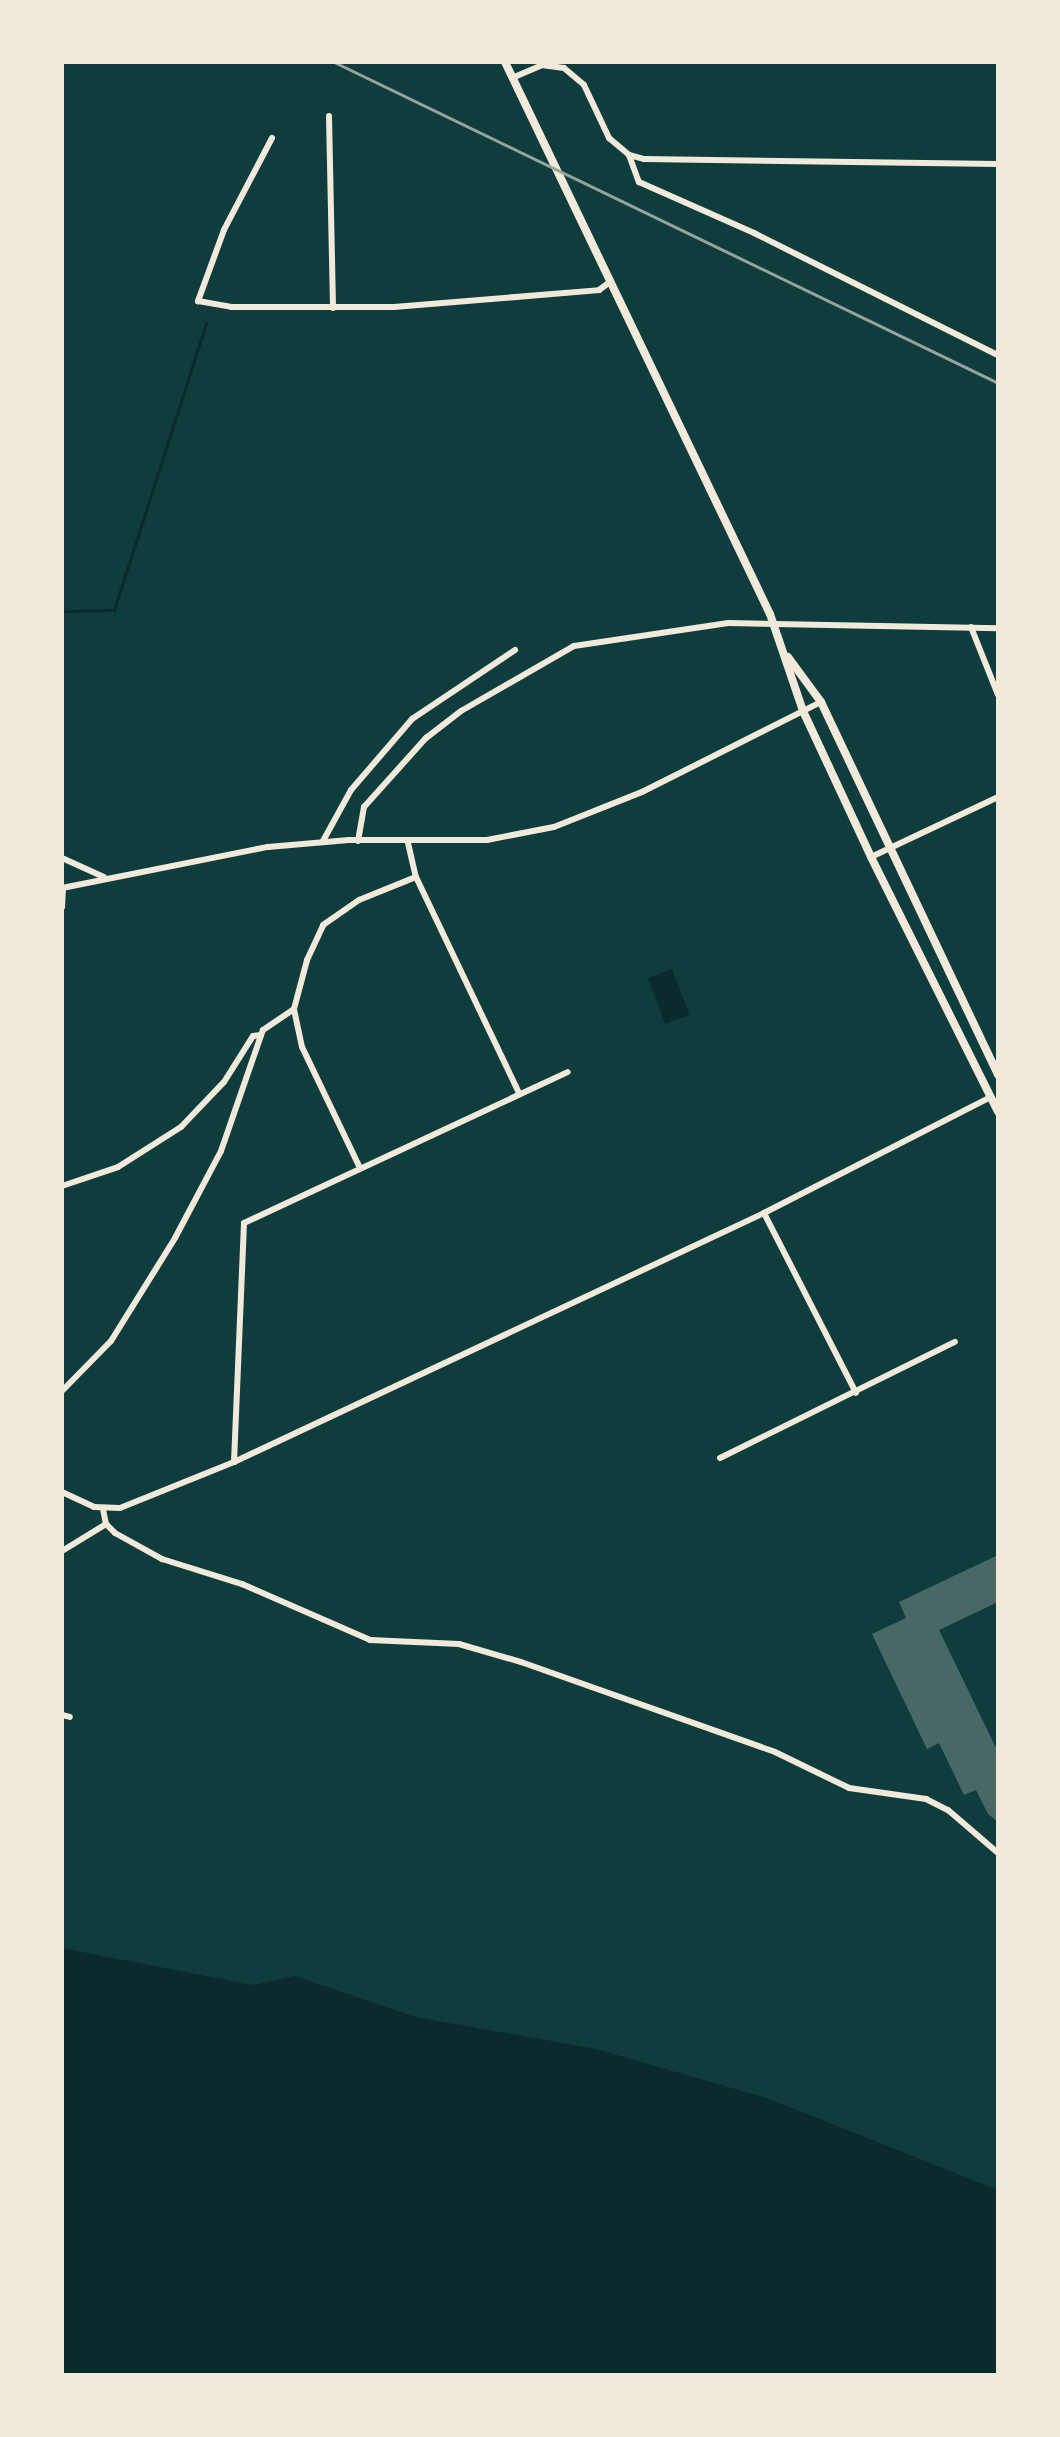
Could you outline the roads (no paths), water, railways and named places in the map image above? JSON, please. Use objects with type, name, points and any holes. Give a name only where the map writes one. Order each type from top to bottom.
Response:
[{"type":"main road","points":[[505,62],[775,627],[803,711],[871,857],[998,1112]]},
{"type":"main road","points":[[787,656],[821,702],[888,849],[998,1075]]},
{"type":"street","points":[[512,78],[542,65],[564,68],[584,85],[609,138],[629,155],[639,182],[754,233],[998,355]]},
{"type":"street","points":[[329,116],[333,308]]},
{"type":"street","points":[[272,138],[224,230],[198,301],[231,307],[333,308],[578,292],[599,290],[610,282]]},
{"type":"street","points":[[629,155],[671,161],[998,164]]},
{"type":"street","points":[[358,841],[364,807],[426,738],[461,711],[574,646],[688,626],[998,628]]},
{"type":"street","points":[[971,627],[998,695]]},
{"type":"street","points":[[323,841],[351,790],[412,719],[515,650]]},
{"type":"street","points":[[62,907],[63,888],[212,855],[323,841],[408,843],[487,840],[554,827],[642,792],[821,702]]},
{"type":"street","points":[[871,857],[998,797]]},
{"type":"street","points":[[408,843],[416,877],[519,1093]]},
{"type":"street","points":[[62,858],[104,877]]},
{"type":"street","points":[[360,1168],[302,1047],[294,1009],[307,960],[323,925],[359,900],[416,877]]},
{"type":"street","points":[[62,1186],[118,1167],[181,1127],[224,1082],[253,1036],[261,1035],[294,1009]]},
{"type":"street","points":[[62,1391],[111,1341],[203,1191],[261,1035]]},
{"type":"street","points":[[234,1462],[242,1228],[253,1216],[568,1072]]},
{"type":"street","points":[[62,1492],[103,1509],[126,1506],[234,1462],[764,1213],[991,1097]]},
{"type":"street","points":[[764,1213],[856,1393]]},
{"type":"street","points":[[720,1458],[955,1342]]},
{"type":"street","points":[[103,1509],[106,1524],[162,1559],[242,1584],[370,1640],[472,1646],[775,1752],[849,1788],[926,1799],[948,1810],[998,1853]]},
{"type":"street","points":[[62,1551],[106,1524]]},
{"type":"street","points":[[62,1715],[70,1717]]},
{"type":"water","points":[[672,969],[690,1015],[665,1024],[648,978]]},
{"type":"water","points":[[62,1948],[253,1985],[295,1976],[416,2017],[596,2049],[767,2098],[998,2190],[998,2375],[62,2375]]},
{"type":"waterway","points":[[62,611],[114,610],[206,323]]},
{"type":"railway","points":[[334,62],[998,383]]}]
